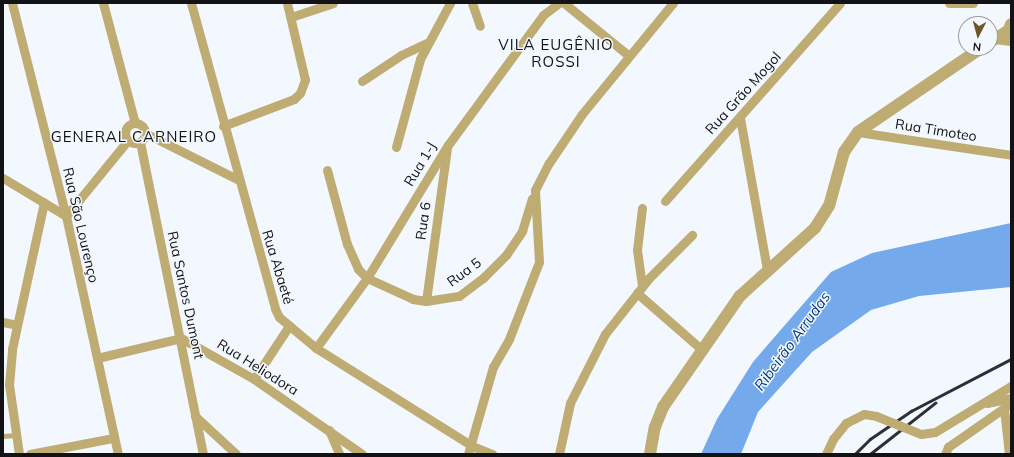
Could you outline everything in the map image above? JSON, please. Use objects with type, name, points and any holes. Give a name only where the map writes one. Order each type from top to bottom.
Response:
[{"type":"street","name":"Rua São Lourenço","points":[[12,3],[66,216],[113,438],[118,454]]},
{"type":"street","points":[[103,3],[135,123]]},
{"type":"street","name":"Rua Abaeté","points":[[191,3],[223,126],[275,309],[289,326],[316,348],[470,450],[492,454]]},
{"type":"street","points":[[223,126],[294,99],[300,93],[305,80],[287,3]]},
{"type":"street","points":[[291,17],[333,3]]},
{"type":"street","points":[[396,147],[420,59],[450,3]]},
{"type":"street","points":[[472,3],[480,26]]},
{"type":"street","points":[[544,16],[545,3]]},
{"type":"street","name":"Rua 1-J","points":[[316,348],[367,278],[448,145],[544,16],[558,3]]},
{"type":"street","points":[[564,3],[628,55]]},
{"type":"street","name":"Rua 5","points":[[367,278],[413,298],[426,301],[459,296],[483,278],[506,255],[522,231],[535,190],[548,163],[628,55],[673,3]]},
{"type":"street","points":[[949,3],[973,3]]},
{"type":"street","name":"Rua Grão Mogol","points":[[665,201],[842,4]]},
{"type":"street","points":[[998,37],[1009,30],[1011,24]]},
{"type":"street","points":[[998,41],[1011,41]]},
{"type":"street","points":[[362,81],[401,55],[429,42]]},
{"type":"street","points":[[650,454],[655,427],[663,408],[701,349],[740,296],[767,269],[815,228],[829,206],[844,152],[858,132],[969,56]]},
{"type":"street","points":[[740,118],[767,269]]},
{"type":"street","points":[[128,140],[126,131],[129,125],[135,123],[141,125],[145,133],[239,180]]},
{"type":"street","name":"Rua Timoteo","points":[[858,132],[1011,155]]},
{"type":"street","points":[[128,140],[140,142],[145,133]]},
{"type":"street","points":[[3,178],[66,216],[128,140]]},
{"type":"street","name":"Rua Santos Dumont","points":[[140,142],[204,454]]},
{"type":"street","name":"Rua 6","points":[[426,301],[448,145]]},
{"type":"street","points":[[326,170],[347,244],[358,269],[367,278]]},
{"type":"street","points":[[470,450],[477,419],[493,367],[509,339],[539,262],[535,190]]},
{"type":"street","points":[[19,454],[9,385],[17,325],[44,202]]},
{"type":"street","points":[[642,208],[637,250],[640,290],[701,349]]},
{"type":"street","points":[[559,454],[570,403],[582,375],[605,334],[640,290],[692,235]]},
{"type":"street","points":[[3,322],[17,325]]},
{"type":"street","points":[[254,379],[289,326]]},
{"type":"street","points":[[97,358],[181,338]]},
{"type":"street","name":"Rua Heliodora","points":[[181,338],[254,379],[362,454]]},
{"type":"street","points":[[826,454],[833,439],[846,423],[864,414],[876,416],[921,434],[935,432],[1011,386]]},
{"type":"street","points":[[976,406],[1011,398]]},
{"type":"street","points":[[999,401],[1007,406]]},
{"type":"street","points":[[945,454],[948,448],[1007,406]]},
{"type":"street","points":[[1007,406],[1009,454]]},
{"type":"street","points":[[195,416],[236,454]]},
{"type":"street","points":[[328,429],[339,454]]},
{"type":"street","points":[[30,454],[113,438]]},
{"type":"lane","points":[[3,436],[16,435]]},
{"type":"water","name":"Ribeirão Arrudas","points":[[1011,223],[1011,287],[919,296],[871,310],[812,352],[758,412],[741,454],[701,454],[717,419],[753,362],[831,272],[872,253]]},
{"type":"railway","points":[[855,454],[870,439],[911,411],[1011,359]]},
{"type":"railway","points":[[870,454],[935,403]]},
{"type":"district","name":"VILA EUGÊNIO ROSSI","points":[[556,52]]},
{"type":"district","name":"GENERAL CARNEIRO","points":[[134,137]]}]
